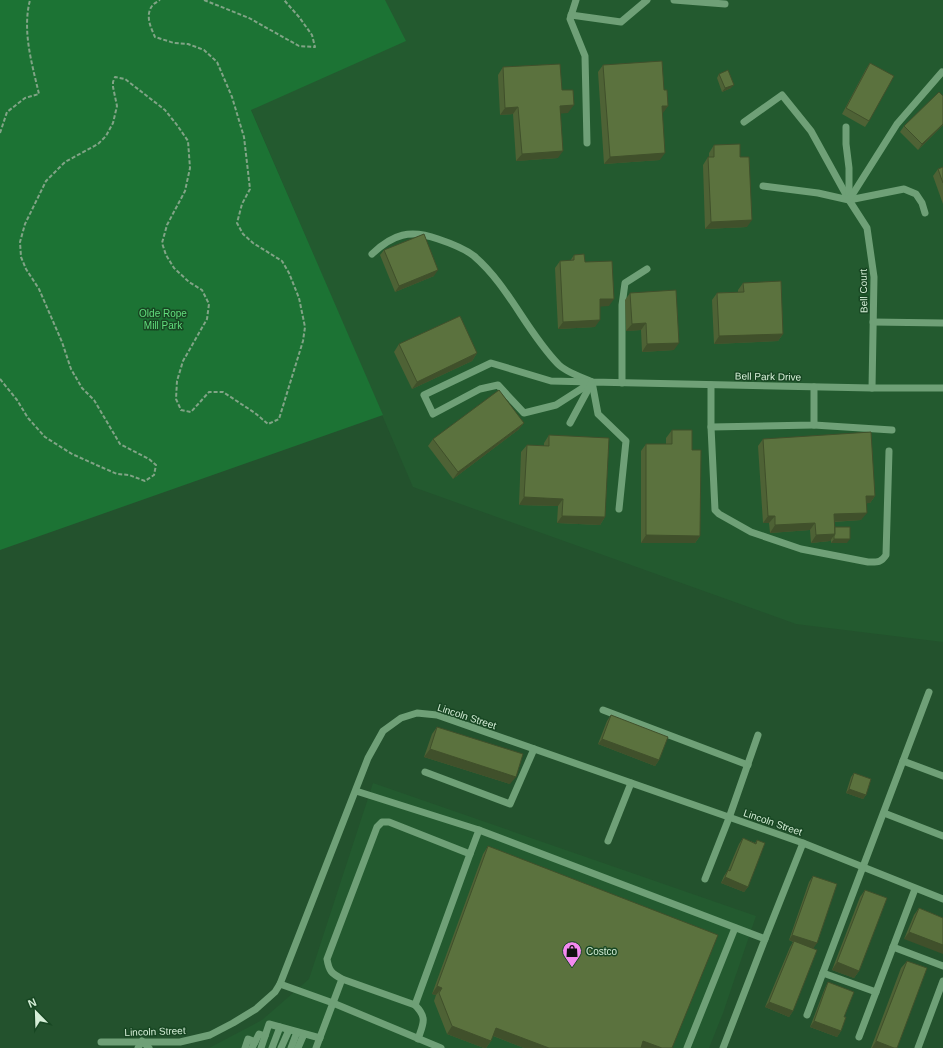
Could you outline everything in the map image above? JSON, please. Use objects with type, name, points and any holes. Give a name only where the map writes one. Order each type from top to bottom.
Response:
[{"type":"street","points":[[576,0],[571,17],[585,56],[587,143]]},
{"type":"street","points":[[571,17],[621,22],[647,0]]},
{"type":"street","points":[[674,0],[725,4]]},
{"type":"street","points":[[849,200],[898,124],[942,72]]},
{"type":"street","name":"Bell Court","points":[[744,122],[782,95],[811,131],[849,200],[867,228],[874,278],[872,388]]},
{"type":"street","points":[[846,127],[846,144],[849,168],[849,200]]},
{"type":"street","points":[[763,186],[818,193],[849,200],[904,189],[916,194],[922,203],[925,213]]},
{"type":"street","points":[[372,254],[382,245],[398,236],[414,233],[430,236],[449,243],[472,255],[492,274],[539,341],[559,366],[592,382]]},
{"type":"street","points":[[622,383],[622,306],[625,283],[648,269]]},
{"type":"street","points":[[873,322],[943,323]]},
{"type":"street","name":"Bell Park Drive","points":[[592,382],[556,405],[524,413],[498,385],[480,389],[433,414],[424,394],[491,363],[551,382],[592,382],[872,388],[943,388]]},
{"type":"street","points":[[570,423],[592,382]]},
{"type":"street","points":[[592,382],[598,414],[626,441],[619,509]]},
{"type":"street","points":[[711,385],[711,427],[715,510],[719,514],[751,532],[801,550],[878,563],[883,560],[886,555],[889,451]]},
{"type":"street","points":[[814,387],[814,425]]},
{"type":"street","points":[[711,427],[814,425],[892,430]]},
{"type":"street","points":[[807,1015],[929,692]]},
{"type":"street","points":[[602,710],[748,765]]},
{"type":"street","name":"Lincoln Street","points":[[101,1042],[140,1045],[180,1042],[210,1035],[256,1009],[275,992],[280,984],[368,758],[383,731],[401,718],[417,713],[438,715],[631,783],[803,844],[943,899]]},
{"type":"street","points":[[705,879],[729,818],[758,735]]},
{"type":"street","points":[[425,772],[510,804],[534,749]]},
{"type":"street","points":[[903,761],[943,776]]},
{"type":"street","points":[[608,841],[631,783]]},
{"type":"street","points":[[356,791],[479,830],[765,939]]},
{"type":"street","points":[[884,813],[943,836]]},
{"type":"street","points":[[418,1038],[424,1022],[422,1012],[415,1005],[342,979],[331,973],[327,959],[377,826],[382,822],[389,822],[470,854]]},
{"type":"street","points":[[415,1005],[479,830]]},
{"type":"street","points":[[723,1048],[803,844]]},
{"type":"street","points":[[859,1037],[915,889]]},
{"type":"street","points":[[687,1048],[735,928]]},
{"type":"street","points":[[893,948],[943,966]]},
{"type":"street","points":[[823,973],[876,992]]},
{"type":"street","points":[[316,1048],[342,979]]},
{"type":"street","points":[[918,1048],[943,981]]},
{"type":"street","points":[[280,984],[333,1003],[441,1048]]},
{"type":"street","points":[[260,1048],[269,1024],[320,1038]]},
{"type":"street","points":[[272,1048],[280,1027]]},
{"type":"street","points":[[281,1048],[289,1030]]},
{"type":"street","points":[[291,1048],[301,1033]]},
{"type":"street","points":[[298,1048],[301,1033]]},
{"type":"street","points":[[245,1048],[248,1039],[254,1045],[259,1034],[265,1036]]},
{"type":"street","points":[[140,1045],[149,1048]]},
{"type":"path","points":[[0,133],[7,112],[25,98],[39,94],[32,63],[26,14],[30,0]]},
{"type":"path","points":[[0,379],[17,400],[28,418],[45,437],[72,454],[117,474],[129,475],[145,481],[154,475],[156,464],[120,444],[94,400],[82,388],[71,368],[62,342],[39,289],[26,269],[21,257],[20,242],[25,224],[46,181],[65,162],[98,144],[106,136],[113,123],[117,106],[113,88],[115,77],[125,79],[165,110],[188,141],[190,168],[185,191],[167,226],[162,242],[166,255],[174,268],[189,282],[202,290],[209,304],[208,319],[183,361],[177,380],[176,399],[181,410],[191,412],[209,392],[223,392],[255,413],[268,424],[279,419],[303,341],[305,326],[299,298],[289,273],[282,261],[253,243],[243,234],[237,222],[242,204],[250,189],[244,137],[232,97],[217,62],[204,50],[188,44],[174,43],[155,37],[150,26],[149,15],[152,6],[160,0]]},
{"type":"path","points":[[204,0],[249,18],[299,46],[315,46],[312,35],[284,0]]},
{"type":"shaded area","points":[[204,0],[943,0],[943,642],[796,624],[413,487]]},
{"type":"shaded area","points":[[373,783],[756,916],[723,1013],[709,1048],[209,1048],[262,1020],[309,979]]},
{"type":"green space","name":"Olde Rope Mill Park","points":[[0,0],[385,0],[406,41],[251,110],[383,415],[0,550]]},
{"type":"building","points":[[662,61],[664,90],[667,90],[668,106],[662,106],[665,153],[610,157],[603,65]]},
{"type":"building","points":[[870,63],[894,76],[869,121],[846,108]]},
{"type":"building","points":[[560,64],[562,90],[573,90],[574,105],[560,106],[563,151],[522,154],[518,107],[505,108],[503,67]]},
{"type":"building","points":[[728,70],[734,85],[725,88],[719,74]]},
{"type":"building","points":[[939,92],[943,96],[943,124],[922,144],[904,126]]},
{"type":"building","points":[[740,144],[740,157],[749,157],[752,220],[711,222],[708,157],[714,157],[714,145]]},
{"type":"building","points":[[943,167],[943,183],[938,169]]},
{"type":"building","points":[[424,234],[438,270],[399,286],[384,250]]},
{"type":"building","points":[[584,254],[585,262],[612,261],[614,299],[600,299],[600,320],[563,322],[560,261],[574,260],[574,255]]},
{"type":"building","points":[[781,281],[783,334],[719,336],[717,293],[744,292],[743,283]]},
{"type":"building","points":[[676,290],[679,343],[647,344],[646,323],[632,324],[630,293]]},
{"type":"building","points":[[460,316],[477,353],[417,382],[399,344]]},
{"type":"building","points":[[499,390],[524,423],[458,472],[433,439]]},
{"type":"building","points":[[672,430],[692,430],[692,450],[701,450],[700,536],[646,535],[646,444],[672,444]]},
{"type":"building","points":[[871,432],[875,496],[866,496],[867,513],[834,514],[835,534],[816,535],[815,523],[775,525],[775,516],[768,516],[763,439]]},
{"type":"building","points":[[549,435],[609,438],[605,517],[562,516],[563,499],[524,497],[527,445],[549,446]]},
{"type":"building","points":[[835,527],[850,527],[850,539],[834,539]]},
{"type":"building","points":[[611,715],[668,737],[659,760],[602,739]]},
{"type":"building","points":[[437,727],[523,754],[516,777],[430,749]]},
{"type":"building","points":[[854,773],[871,779],[866,795],[849,789]]},
{"type":"building","points":[[743,838],[756,844],[757,840],[765,843],[748,887],[725,877],[728,870],[730,871]]},
{"type":"building","name":"Costco","points":[[488,846],[718,935],[672,1048],[662,1048],[643,1041],[641,1048],[549,1048],[496,1028],[491,1041],[452,1026],[439,993],[442,988],[437,986]]},
{"type":"building","points":[[813,876],[837,884],[817,943],[792,935]]},
{"type":"building","points":[[865,890],[887,898],[859,971],[837,962]]},
{"type":"building","points":[[919,908],[943,918],[943,945],[909,932]]},
{"type":"building","points":[[794,941],[817,950],[793,1011],[769,1002]]},
{"type":"building","points":[[907,961],[927,968],[897,1048],[894,1048],[876,1041]]},
{"type":"building","points":[[828,982],[854,992],[844,1017],[846,1017],[841,1031],[814,1021]]},
{"type":"place","name":"Costco","points":[[572,968]]}]
